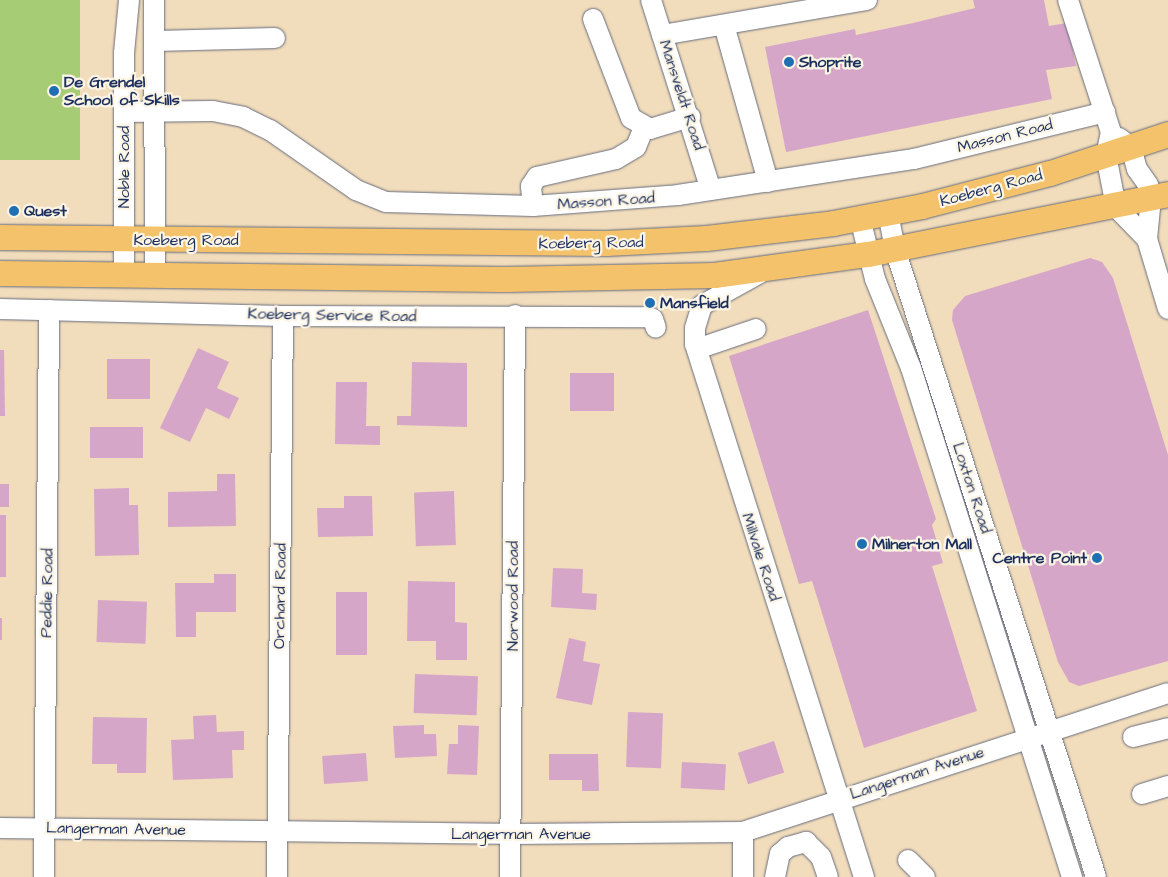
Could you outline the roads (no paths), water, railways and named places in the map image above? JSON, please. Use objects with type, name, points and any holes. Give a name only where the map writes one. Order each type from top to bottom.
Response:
[{"type":"main road","name":"Koeberg Road","points":[[0,238],[626,243],[722,237],[888,213],[1018,182],[1116,145],[1168,134]]},
{"type":"main road","points":[[0,273],[608,279],[766,270],[895,249],[1160,196]]},
{"type":"street","name":"Noble Road","points":[[124,274],[124,53],[129,0]]},
{"type":"street","name":"Noble Road","points":[[154,0],[156,112],[155,275]]},
{"type":"street","name":"Mansveldt Road","points":[[651,0],[712,190]]},
{"type":"street","points":[[662,36],[724,25],[775,8],[867,0]]},
{"type":"street","points":[[1068,0],[1116,145],[1116,206],[1147,239],[1168,306]]},
{"type":"street","points":[[593,19],[631,118],[644,128],[650,129],[690,117]]},
{"type":"street","points":[[724,25],[768,182]]},
{"type":"street","points":[[155,41],[275,38]]},
{"type":"street","name":"Masson Road","points":[[124,112],[213,111],[243,116],[270,130],[356,190],[386,202],[533,206],[634,201],[914,159],[1105,112]]},
{"type":"street","points":[[533,206],[531,186],[537,178],[616,160],[636,147],[644,128]]},
{"type":"street","points":[[1116,145],[1160,196],[1147,239]]},
{"type":"street","name":"Loxton Road","points":[[888,213],[895,249],[1096,877]]},
{"type":"street","name":"Loxton Road","points":[[860,218],[868,254],[911,368],[1072,877]]},
{"type":"street","name":"Millvale Road","points":[[766,270],[702,305],[695,328],[696,346],[864,877]]},
{"type":"street","name":"Koeberg Service Road","points":[[0,309],[283,316],[515,315],[647,317],[653,319],[656,328]]},
{"type":"street","name":"Peddie Road","points":[[44,877],[49,310]]},
{"type":"street","name":"Norwood Road","points":[[510,877],[515,315]]},
{"type":"street","name":"Orchard Road","points":[[277,877],[283,316]]},
{"type":"street","points":[[696,346],[756,329]]},
{"type":"street","name":"Langerman Avenue","points":[[0,828],[511,834],[743,832],[840,798],[1168,693]]},
{"type":"street","points":[[1133,737],[1168,728]]},
{"type":"street","points":[[1142,794],[1168,786]]},
{"type":"street","points":[[743,832],[743,877]]},
{"type":"street","points":[[775,877],[780,854],[788,847],[806,842],[821,857],[828,877]]},
{"type":"street","points":[[908,860],[925,877]]},
{"type":"place","name":"Shoprite","points":[[789,62]]},
{"type":"place","name":"De Grendel School of Skills","points":[[54,91]]},
{"type":"place","name":"Quest","points":[[14,211]]},
{"type":"place","name":"Mansfield","points":[[650,303]]},
{"type":"place","name":"Milnerton Mall","points":[[862,544]]},
{"type":"place","name":"Centre Point","points":[[1097,558]]}]
